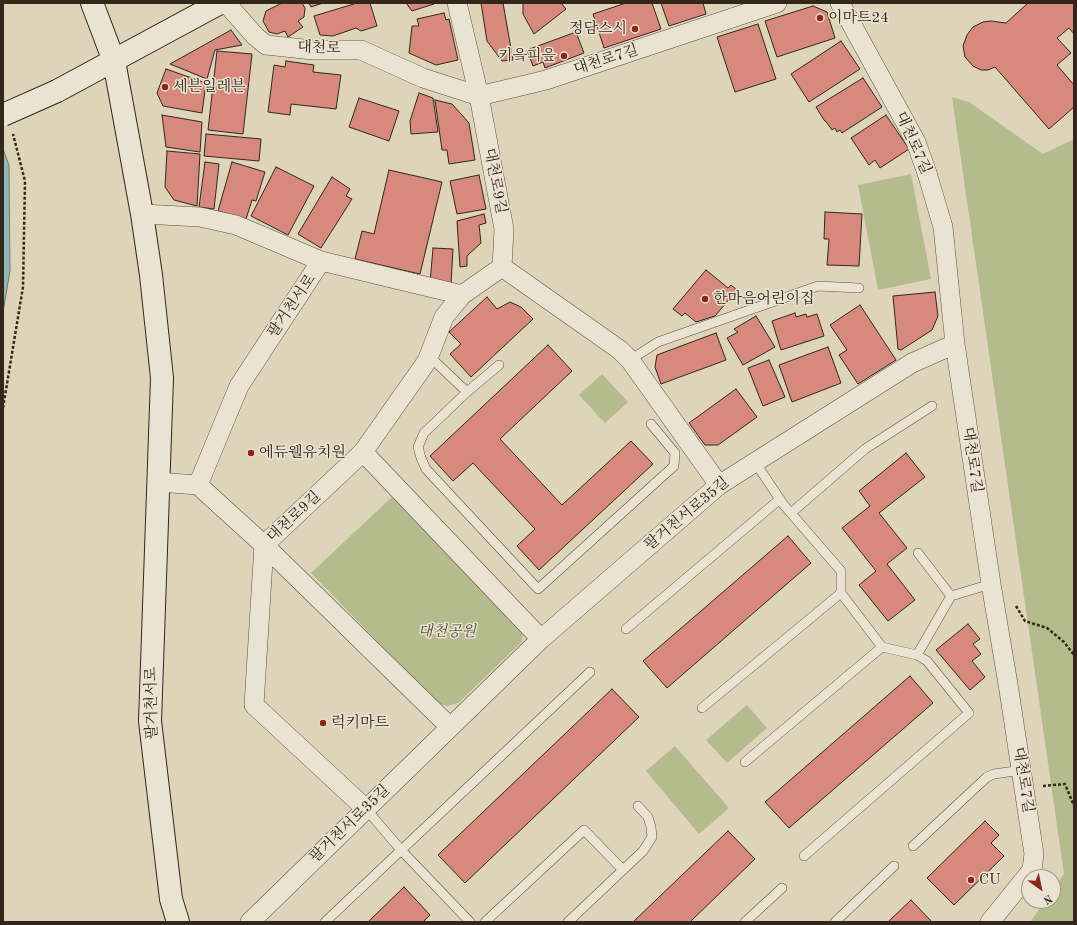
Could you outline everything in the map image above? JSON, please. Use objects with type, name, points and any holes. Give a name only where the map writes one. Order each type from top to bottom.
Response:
[{"type":"main road","name":"팔거천서로","points":[[92,3],[114,61],[142,214],[151,275],[162,378],[150,720],[171,899],[178,922]]},
{"type":"main road","points":[[7,121],[57,91],[220,3]]},
{"type":"street","name":"대천로","points":[[226,3],[255,36],[266,45],[313,50],[361,50],[423,78],[479,96]]},
{"type":"street","name":"대천로9길","points":[[366,809],[254,705],[264,545],[363,452],[427,361],[444,316],[462,295],[502,267],[504,228],[479,96],[457,3]]},
{"type":"street","name":"대천로7길","points":[[479,96],[546,80],[777,3]]},
{"type":"street","name":"대천로7길","points":[[840,3],[916,142],[943,227],[955,344],[991,587],[1022,770],[1034,854],[1032,870],[990,922]]},
{"type":"street","name":"팔거천서로","points":[[142,214],[200,217],[236,225],[321,261],[239,386],[198,485]]},
{"type":"street","points":[[321,261],[462,295]]},
{"type":"street","points":[[502,267],[625,355],[719,485]]},
{"type":"street","name":"팔거천서로35길","points":[[250,922],[541,639],[719,485],[912,363],[955,344]]},
{"type":"street","points":[[363,452],[541,639]]},
{"type":"street","points":[[158,482],[198,485],[264,545],[450,727]]},
{"type":"lane","points":[[625,355],[818,286],[859,288]]},
{"type":"lane","points":[[429,356],[467,392]]},
{"type":"lane","points":[[499,365],[467,392],[424,434],[418,447],[426,469],[538,589],[674,466],[675,453],[652,424]]},
{"type":"lane","points":[[791,513],[865,449],[932,406]]},
{"type":"lane","points":[[755,462],[791,513],[841,571],[841,593],[882,647],[917,655],[927,661],[969,713],[804,856]]},
{"type":"lane","points":[[626,629],[780,499]]},
{"type":"lane","points":[[918,553],[951,596]]},
{"type":"lane","points":[[917,655],[951,596],[991,587]]},
{"type":"lane","points":[[702,708],[841,593]]},
{"type":"lane","points":[[745,762],[882,647]]},
{"type":"lane","points":[[325,922],[590,672]]},
{"type":"lane","points":[[913,846],[987,777],[994,774],[1022,770]]},
{"type":"lane","points":[[568,922],[643,851],[652,837],[648,817],[638,806]]},
{"type":"lane","points":[[366,809],[401,850],[470,922]]},
{"type":"lane","points":[[485,922],[584,830],[623,870]]},
{"type":"lane","points":[[835,922],[894,866]]},
{"type":"lane","points":[[745,922],[782,888]]},
{"type":"path","points":[[3,408],[23,287],[25,181],[7,121]]},
{"type":"path","points":[[991,587],[1013,599],[1025,621],[1047,628],[1064,642],[1074,656]]},
{"type":"path","points":[[1039,787],[1065,784],[1074,806]]},
{"type":"green space","points":[[952,97],[969,102],[1043,154],[1074,139],[1074,922],[1030,922],[1039,909],[1061,909],[1061,878],[1064,874]]},
{"type":"green space","points":[[911,174],[931,279],[878,290],[858,185]]},
{"type":"green space","points":[[602,374],[628,402],[605,423],[579,395]]},
{"type":"green space","name":"대천공원","points":[[392,497],[519,624],[523,634],[522,642],[458,703],[447,706],[437,703],[311,573]]},
{"type":"green space","points":[[747,705],[767,728],[727,763],[706,740]]},
{"type":"green space","points":[[675,746],[729,808],[699,834],[646,771]]},
{"type":"water","points":[[3,149],[9,165],[10,271],[3,312]]},
{"type":"building","points":[[282,3],[302,3],[305,8],[304,17],[298,21],[303,27],[288,37],[285,31],[277,34],[269,32],[263,21],[266,11]]},
{"type":"building","points":[[309,3],[323,3],[311,7]]},
{"type":"building","points":[[357,3],[370,3],[377,26],[361,31],[356,28],[333,36],[320,35],[314,16]]},
{"type":"building","points":[[406,3],[433,3],[434,4],[412,11]]},
{"type":"building","points":[[481,3],[503,3],[513,60],[502,61],[487,41]]},
{"type":"building","points":[[523,3],[561,3],[566,9],[534,34],[523,14]]},
{"type":"building","points":[[626,3],[652,3],[661,29],[604,48],[593,14]]},
{"type":"building","points":[[661,3],[703,3],[706,14],[669,26]]},
{"type":"building","points":[[1028,3],[1074,3],[1074,34],[1069,28],[1057,38],[1071,53],[1057,65],[1074,85],[1074,107],[1049,129],[995,67],[988,70],[981,70],[973,66],[965,57],[963,46],[967,35],[973,27],[983,22],[991,21],[1006,23]]},
{"type":"building","points":[[813,6],[827,12],[835,38],[777,57],[765,21]]},
{"type":"building","points":[[444,13],[446,20],[449,19],[458,60],[436,65],[409,53],[412,26],[419,26],[417,19]]},
{"type":"building","points":[[758,24],[776,79],[735,92],[717,37]]},
{"type":"building","points":[[231,30],[242,45],[215,50],[207,79],[170,64]]},
{"type":"building","points":[[576,32],[584,53],[545,68],[543,62],[533,66],[527,50]]},
{"type":"building","points":[[841,41],[860,69],[809,102],[791,74]]},
{"type":"building","points":[[217,51],[252,54],[243,134],[208,130]]},
{"type":"building","points":[[286,61],[314,65],[313,72],[341,75],[336,109],[291,104],[290,115],[268,112],[274,65],[285,67]]},
{"type":"building","points":[[166,69],[206,83],[202,113],[163,106],[157,93]]},
{"type":"building","points":[[863,78],[882,107],[842,133],[840,130],[837,132],[835,128],[832,130],[816,107]]},
{"type":"building","points":[[419,93],[433,98],[438,132],[411,134],[410,121]]},
{"type":"building","points":[[359,98],[399,111],[389,141],[349,127]]},
{"type":"building","points":[[435,100],[452,104],[469,123],[475,160],[449,164],[447,150],[442,150]]},
{"type":"building","points":[[162,115],[202,122],[200,152],[166,147]]},
{"type":"building","points":[[886,115],[909,149],[880,168],[875,160],[869,165],[851,138]]},
{"type":"building","points":[[206,134],[261,139],[259,161],[204,156]]},
{"type":"building","points":[[167,151],[200,154],[197,206],[174,200],[165,187]]},
{"type":"building","points":[[205,162],[219,164],[214,209],[199,207]]},
{"type":"building","points":[[232,162],[265,172],[256,201],[252,200],[246,219],[218,211]]},
{"type":"building","points":[[276,167],[314,186],[288,235],[251,216]]},
{"type":"building","points":[[389,170],[442,182],[420,274],[355,259],[362,231],[374,234]]},
{"type":"building","points":[[479,175],[486,209],[457,214],[450,181]]},
{"type":"building","points":[[332,177],[350,189],[346,196],[352,199],[321,248],[298,234]]},
{"type":"building","points":[[825,212],[862,214],[859,266],[827,265],[829,239],[824,239]]},
{"type":"building","points":[[484,214],[486,223],[479,225],[481,243],[467,256],[467,266],[460,267],[457,221]]},
{"type":"building","points":[[433,248],[453,249],[451,284],[430,283]]},
{"type":"building","name":"한마음어린이집","points":[[706,270],[728,288],[731,285],[737,290],[715,316],[696,322],[685,313],[682,316],[673,309]]},
{"type":"building","points":[[935,292],[938,316],[932,330],[901,350],[898,349],[893,296]]},
{"type":"building","points":[[487,297],[497,309],[510,302],[521,307],[533,319],[471,377],[450,354],[461,344],[449,332]]},
{"type":"building","points":[[860,305],[896,360],[858,384],[839,355],[847,350],[830,325]]},
{"type":"building","points":[[795,313],[796,317],[806,314],[807,317],[817,314],[824,336],[781,350],[772,321]]},
{"type":"building","points":[[756,316],[775,347],[743,365],[727,338],[738,332],[734,329]]},
{"type":"building","points":[[716,333],[726,360],[661,384],[655,367],[657,355]]},
{"type":"building","points":[[548,345],[572,371],[500,439],[562,505],[631,441],[653,464],[539,570],[517,546],[535,529],[473,463],[453,481],[430,456]]},
{"type":"building","points":[[828,347],[841,383],[792,402],[779,365]]},
{"type":"building","points":[[769,360],[785,397],[763,406],[748,368]]},
{"type":"building","points":[[736,389],[757,417],[718,445],[705,445],[689,423]]},
{"type":"building","points":[[906,453],[925,477],[879,513],[907,548],[887,564],[915,600],[888,621],[859,585],[876,571],[842,528],[870,506],[859,491]]},
{"type":"building","points":[[788,536],[811,563],[667,688],[643,661]]},
{"type":"building","points":[[968,624],[980,639],[973,644],[981,654],[972,661],[985,677],[970,690],[936,650]]},
{"type":"building","points":[[910,676],[933,703],[789,828],[765,802]]},
{"type":"building","points":[[612,689],[639,717],[465,883],[438,855]]},
{"type":"building","points":[[985,821],[999,835],[991,843],[1004,856],[954,905],[927,878]]},
{"type":"building","points":[[728,831],[755,859],[690,922],[633,922]]},
{"type":"building","points":[[404,887],[430,915],[423,922],[368,922]]},
{"type":"building","points":[[911,900],[932,922],[888,922]]},
{"type":"place","name":"이마트24","points":[[820,18]]},
{"type":"place","name":"정담스시","points":[[635,29]]},
{"type":"place","name":"키읔피읖","points":[[564,56]]},
{"type":"place","name":"세븐일레븐","points":[[165,87]]},
{"type":"place","name":"한마음어린이집","points":[[705,299]]},
{"type":"place","name":"에듀웰유치원","points":[[251,453]]},
{"type":"place","name":"럭키마트","points":[[323,723]]},
{"type":"place","name":"CU","points":[[971,880]]}]
